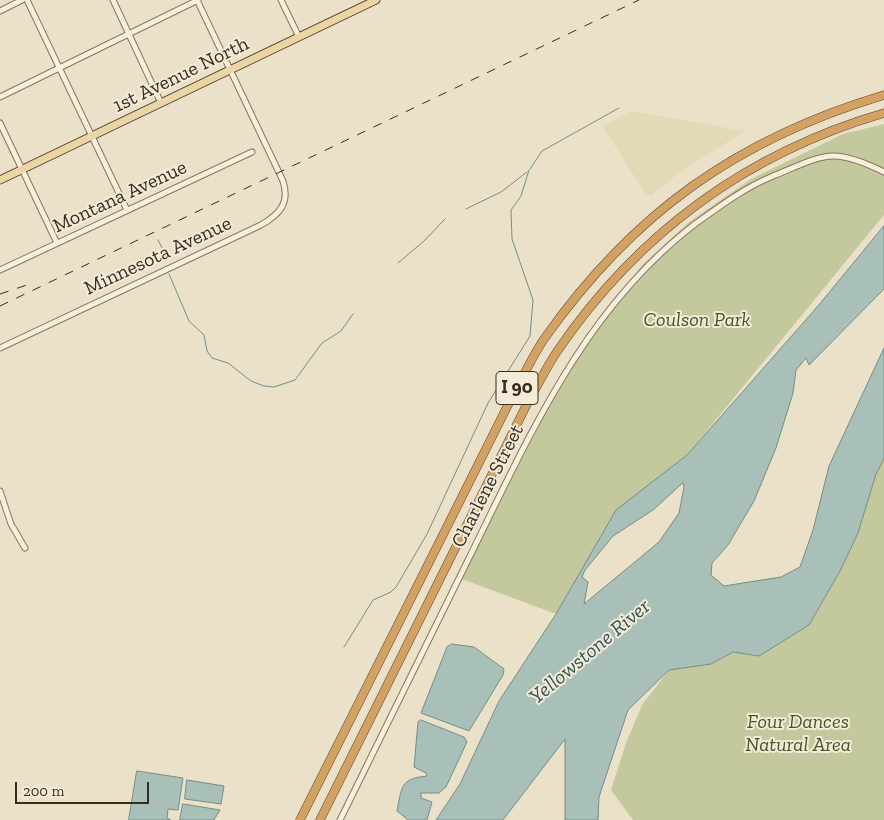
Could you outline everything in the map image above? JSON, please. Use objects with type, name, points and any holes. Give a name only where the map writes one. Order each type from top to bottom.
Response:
[{"type":"highway","name":"I 90","points":[[300,820],[513,395],[543,341],[584,286],[627,240],[666,205],[725,163],[779,133],[834,110],[884,95]]},
{"type":"highway","name":"I 90","points":[[320,820],[528,402],[557,351],[597,297],[638,253],[684,213],[733,178],[786,149],[839,126],[884,112]]},
{"type":"main road","name":"1st Avenue North","points":[[0,180],[371,1]]},
{"type":"street","points":[[0,11],[22,0]]},
{"type":"street","points":[[27,0],[127,210]]},
{"type":"street","points":[[113,0],[161,103]]},
{"type":"street","points":[[0,97],[197,0],[231,70]]},
{"type":"street","points":[[281,0],[299,37]]},
{"type":"street","name":"Minnesota Avenue","points":[[0,348],[271,219],[280,211],[286,197],[283,181],[231,70]]},
{"type":"street","points":[[0,123],[57,243]]},
{"type":"street","name":"Montana Avenue","points":[[0,270],[252,152]]},
{"type":"street","name":"Charlene Street","points":[[340,820],[559,380],[605,313],[660,253],[718,207],[749,188],[817,159],[837,154],[863,162],[884,172]]},
{"type":"street","points":[[0,491],[11,524],[24,548]]},
{"type":"shaded area","points":[[630,111],[745,131],[680,172],[651,196],[645,193],[603,127]]},
{"type":"green space","name":"Coulson Park","points":[[884,124],[884,215],[687,455],[616,511],[556,614],[459,578],[559,380],[641,266],[689,222],[751,179],[843,134]]},
{"type":"green space","name":"Four Dances Natural Area","points":[[884,459],[884,820],[633,820],[611,790],[626,743],[642,705],[669,670],[711,664],[733,652],[759,656],[809,625],[840,571],[858,533],[876,474]]},
{"type":"water","name":"Yellowstone River","points":[[884,226],[884,289],[809,365],[806,358],[796,370],[793,393],[776,448],[754,501],[728,545],[712,563],[711,575],[724,586],[781,577],[800,567],[813,530],[829,466],[884,348],[884,459],[876,474],[858,533],[840,571],[809,625],[759,656],[733,652],[711,664],[669,670],[628,710],[599,797],[598,820],[565,820],[565,739],[503,820],[436,820],[460,784],[499,701],[556,614],[616,510],[687,455],[818,306]],"holes":[[[683,483],[684,487],[679,513],[659,542],[584,604],[588,582],[582,577],[585,570],[613,536],[653,510]]]},
{"type":"water","points":[[452,644],[474,647],[504,669],[503,675],[469,731],[421,713],[447,647]]},
{"type":"water","points":[[421,720],[464,737],[467,742],[446,787],[439,793],[421,793],[421,798],[432,802],[427,820],[408,820],[397,811],[404,785],[412,779],[427,776],[426,773],[414,767],[418,722]]},
{"type":"water","points":[[137,771],[183,778],[178,810],[168,809],[167,818],[171,820],[129,820]]},
{"type":"water","points":[[187,780],[224,786],[221,804],[185,799]]},
{"type":"water","points":[[183,804],[220,810],[214,820],[180,820]]},
{"type":"waterway","points":[[530,169],[542,151],[619,108]]},
{"type":"waterway","points":[[344,647],[373,600],[391,592],[396,587],[427,534],[488,403],[530,336],[533,300],[512,239],[511,210],[521,196],[529,170]]},
{"type":"waterway","points":[[466,209],[501,192],[527,172]]},
{"type":"waterway","points":[[398,263],[424,241],[445,219]]},
{"type":"waterway","points":[[158,240],[168,259]]},
{"type":"waterway","points":[[169,274],[189,321],[204,335],[207,351],[212,358],[228,363],[251,381],[264,386],[274,387],[295,380],[322,343],[341,331],[353,314]]},
{"type":"railway","points":[[0,306],[639,0]]},
{"type":"railway","points":[[0,294],[33,283]]}]
